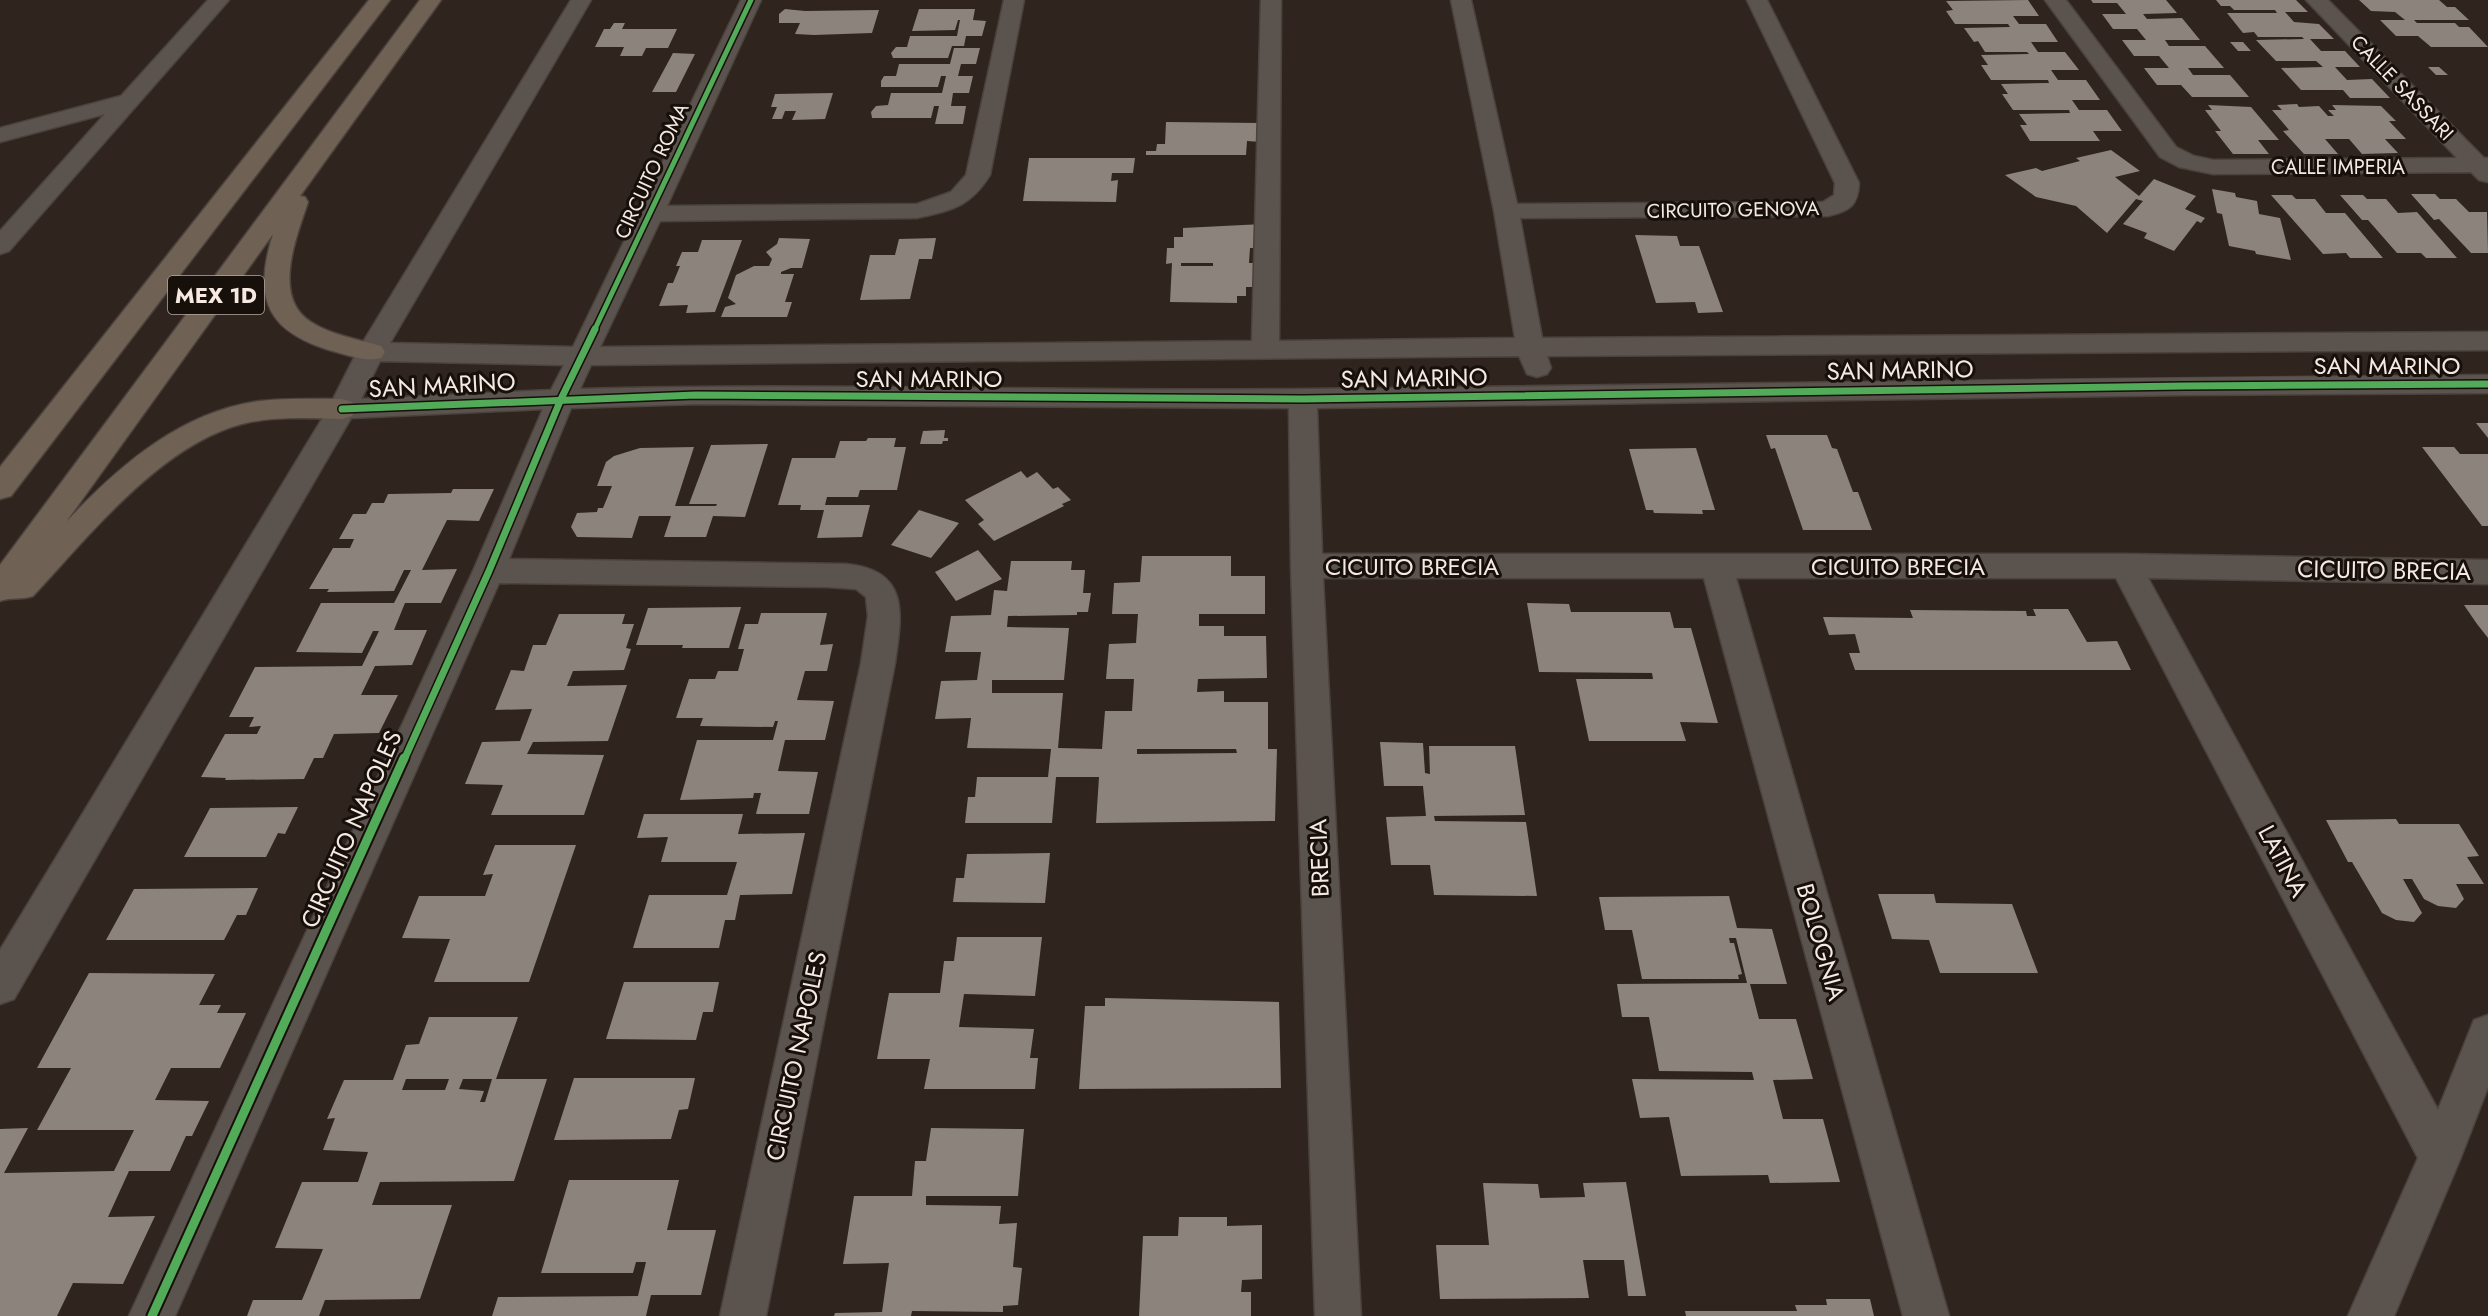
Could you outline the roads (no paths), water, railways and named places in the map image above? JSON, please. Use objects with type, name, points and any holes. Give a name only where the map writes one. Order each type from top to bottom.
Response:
[{"type":"highway","name":"MEX 1D","points":[[0,488],[380,0]]},
{"type":"highway","name":"MEX 1D","points":[[0,589],[431,0]]},
{"type":"highway","points":[[305,174],[280,250],[276,284],[283,306],[293,322],[325,340],[371,352]]},
{"type":"highway","points":[[0,611],[121,486],[159,454],[202,428],[234,416],[278,409],[342,409]]},
{"type":"street","points":[[5,235],[219,0]]},
{"type":"street","points":[[0,986],[342,409],[371,352],[581,0]]},
{"type":"street","name":"CIRCUITO ROMA","points":[[582,356],[751,0]]},
{"type":"street","name":"CIRCUITO ROMA","points":[[651,214],[917,211],[953,202],[970,190],[978,175],[1014,0]]},
{"type":"street","points":[[1266,349],[1271,0]]},
{"type":"street","points":[[1461,0],[1506,211],[1530,347],[1546,395]]},
{"type":"street","name":"CIRCUITO GENOVA","points":[[1506,211],[1828,209],[1846,198],[1847,183],[1757,0]]},
{"type":"street","name":"CALLE IMPERIA","points":[[2055,0],[2168,152],[2187,162],[2213,167],[2485,170]]},
{"type":"street","name":"CALLE SASSARI","points":[[2316,0],[2485,170]]},
{"type":"street","points":[[0,135],[128,101]]},
{"type":"street","name":"SAN MARINO","points":[[371,352],[582,356],[2488,341]]},
{"type":"street","name":"CIRCUITO NAPOLES","points":[[152,1316],[489,571],[561,399],[582,356]]},
{"type":"street","name":"SAN MARINO","points":[[342,409],[708,395],[1303,399],[2488,384]]},
{"type":"street","name":"BRECIA","points":[[1303,399],[1307,566],[1338,1316]]},
{"type":"street","name":"CICUITO BRECIA","points":[[1307,566],[2126,566],[2488,572]]},
{"type":"street","name":"LATINA","points":[[2126,566],[2440,1157]]},
{"type":"street","name":"BOLOGNIA","points":[[1716,567],[1926,1316]]},
{"type":"street","name":"CIRCUITO NAPOLES","points":[[489,571],[827,575],[864,579],[876,585],[882,594],[885,607],[878,663],[742,1316]]},
{"type":"street","points":[[2371,1316],[2440,1157],[2488,1034]]}]
